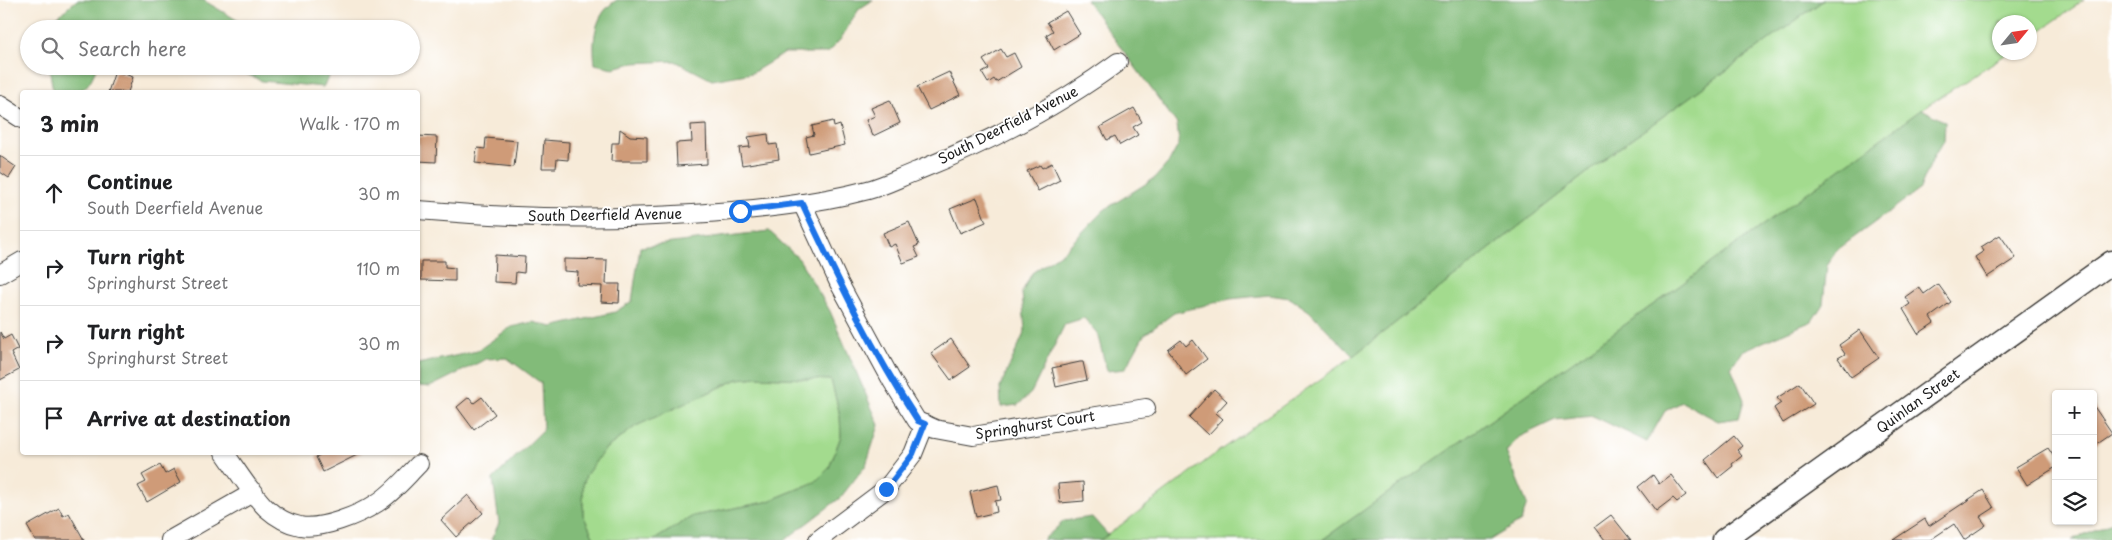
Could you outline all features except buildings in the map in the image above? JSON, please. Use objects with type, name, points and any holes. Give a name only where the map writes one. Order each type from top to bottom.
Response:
[{"type":"street","name":"South Deerfield Avenue","points":[[420,210],[478,216],[630,218],[740,211],[802,203],[869,190],[964,152],[1087,85],[1118,62]]},
{"type":"street","points":[[0,105],[20,118]]},
{"type":"street","points":[[802,203],[839,283],[892,381],[918,421],[925,424],[913,454],[886,489],[818,540]]},
{"type":"street","points":[[0,274],[20,262]]},
{"type":"street","name":"Quinlan Street","points":[[1724,540],[2112,262]]},
{"type":"street","name":"Springhurst Court","points":[[925,424],[935,429],[973,436],[1146,408]]},
{"type":"street","points":[[226,455],[266,508],[283,520],[300,526],[322,525],[351,516],[377,503],[399,485],[418,464]]},
{"type":"street","points":[[170,540],[254,492]]},
{"type":"green space","points":[[77,0],[203,0],[237,20],[53,20]]},
{"type":"green space","points":[[617,0],[873,0],[859,9],[840,40],[827,53],[785,53],[752,73],[712,80],[675,61],[633,63],[613,68],[595,64],[596,28],[603,12]]},
{"type":"green space","points":[[1086,0],[1824,0],[1615,151],[1353,356],[1309,311],[1290,298],[1269,295],[1230,299],[1174,313],[1144,335],[1125,369],[1107,371],[1097,333],[1084,318],[1065,324],[1031,393],[1018,405],[1001,407],[1000,387],[1025,331],[1022,292],[1032,273],[1064,251],[1104,210],[1155,178],[1169,162],[1179,144],[1177,124]]},
{"type":"green space","points":[[1824,0],[2084,0],[2037,33],[2037,15],[1992,15],[1992,60],[1997,60],[1922,109],[1671,292],[1322,540],[1101,540],[1219,451],[1353,356],[1615,151]]},
{"type":"green space","points":[[50,75],[93,75],[82,90],[53,90]]},
{"type":"green space","points":[[249,75],[330,75],[323,87],[262,81]]},
{"type":"green space","points":[[1922,109],[1945,122],[1944,141],[1934,156],[1920,189],[1837,250],[1827,265],[1823,304],[1812,321],[1742,351],[1731,367],[1744,400],[1739,418],[1718,421],[1682,402],[1665,411],[1647,442],[1593,416],[1555,420],[1519,437],[1506,452],[1527,504],[1521,521],[1490,540],[1322,540],[1671,292]]},
{"type":"green space","points":[[769,231],[799,259],[830,311],[879,425],[866,465],[840,498],[785,540],[654,540],[693,516],[766,502],[815,482],[829,468],[841,436],[840,415],[831,380],[758,377],[738,379],[636,426],[604,450],[586,475],[583,485],[583,515],[595,540],[491,540],[499,523],[493,479],[543,430],[541,383],[507,358],[486,359],[430,387],[420,386],[420,364],[477,351],[511,327],[533,322],[552,327],[615,312],[632,301],[640,247]]},
{"type":"green space","points":[[758,377],[831,380],[840,415],[841,436],[829,468],[815,482],[766,502],[693,516],[654,540],[595,540],[583,515],[583,485],[586,475],[604,450],[636,426],[738,379]]},
{"type":"green space","points":[[1092,517],[1108,535],[1101,540],[1043,540],[1064,521]]},
{"type":"green space","points":[[2112,522],[2112,540],[2072,540]]},
{"type":"route","points":[[740,211],[802,203],[839,283],[892,381],[918,421],[925,424],[913,454],[886,489]]}]
